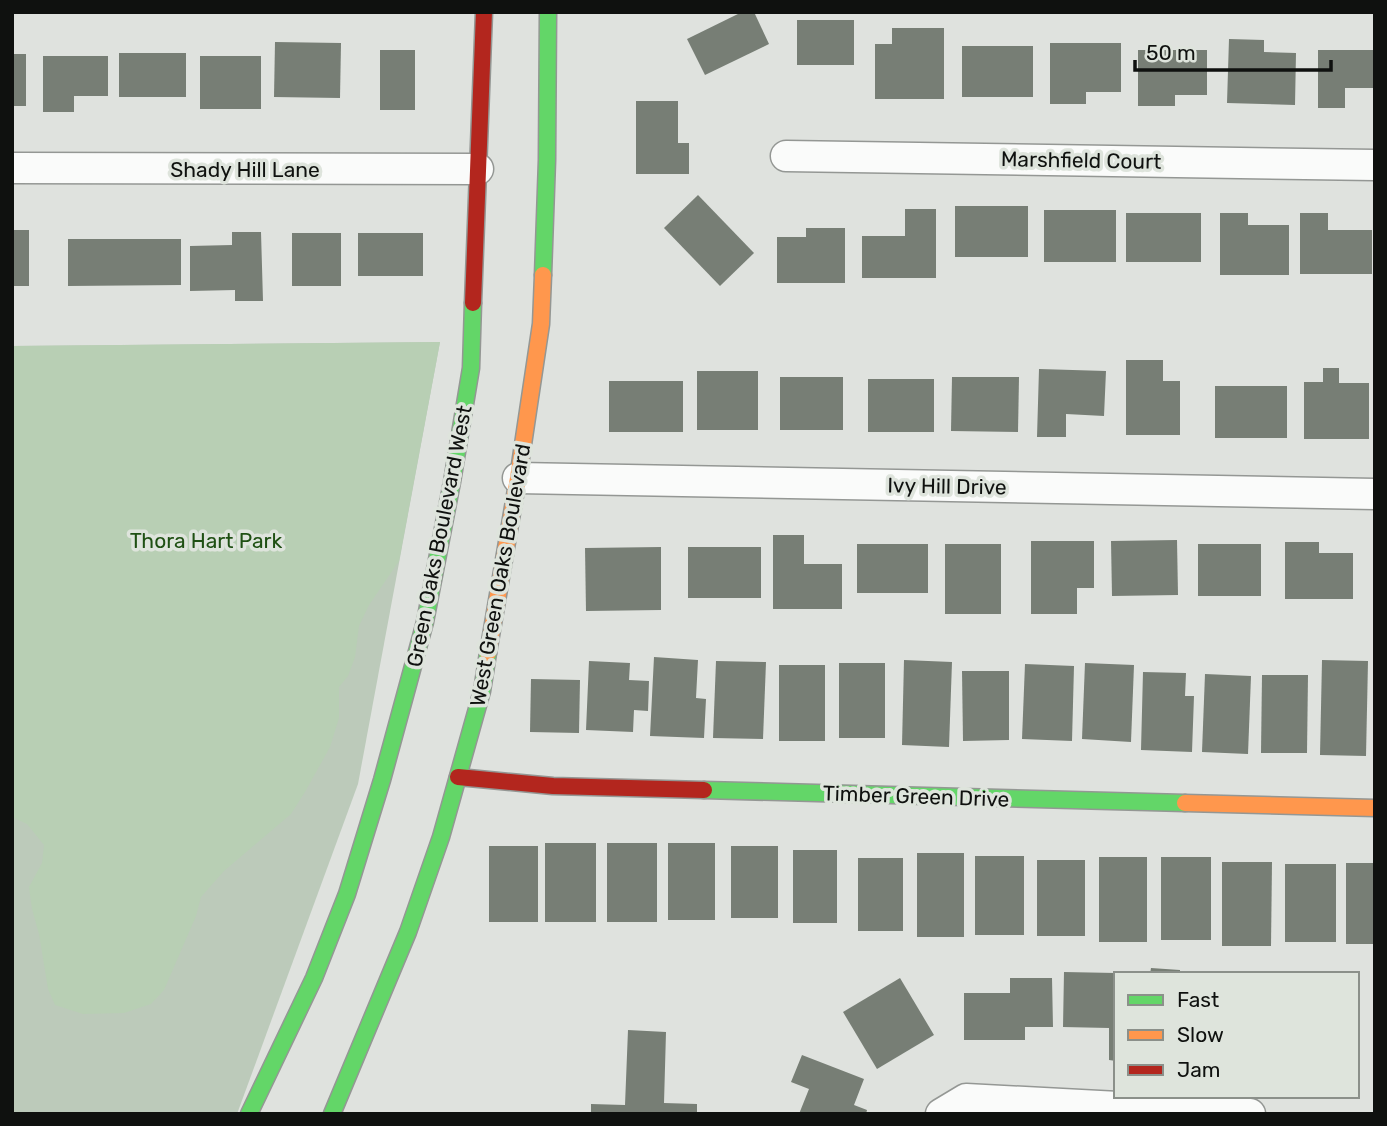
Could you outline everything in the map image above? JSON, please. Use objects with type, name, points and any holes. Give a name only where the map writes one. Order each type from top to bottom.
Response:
[{"type":"main road","name":"Green Oaks Boulevard West","points":[[250,1114],[314,978],[347,894],[382,780],[425,622],[471,368],[484,12]]},
{"type":"main road","name":"West Green Oaks Boulevard","points":[[332,1114],[408,932],[441,837],[482,691],[541,324],[548,12]]},
{"type":"main road","name":"Timber Green Drive","points":[[458,777],[553,786],[1375,808]]},
{"type":"street","name":"Marshfield Court","points":[[786,156],[1375,165]]},
{"type":"street","name":"Shady Hill Lane","points":[[12,168],[478,169]]},
{"type":"street","name":"Ivy Hill Drive","points":[[518,478],[1375,494]]},
{"type":"street","points":[[941,1114],[966,1099],[1250,1114]]},
{"type":"green space","name":"Thora Hart Park","points":[[440,342],[358,784],[237,1114],[12,1114],[12,346]]},
{"type":"green space","name":"Thora Hart Park","points":[[440,342],[399,561],[369,605],[359,626],[355,657],[348,676],[339,687],[339,718],[330,747],[305,792],[291,814],[224,871],[201,897],[196,916],[164,990],[151,1004],[124,1013],[83,1014],[55,1005],[48,989],[29,887],[42,863],[44,845],[27,824],[12,817],[12,346]]},
{"type":"building","points":[[742,12],[754,12],[769,44],[705,75],[687,39]]},
{"type":"building","points":[[797,20],[854,20],[854,65],[797,65]]},
{"type":"building","points":[[892,28],[944,28],[944,99],[875,99],[875,44],[892,44]]},
{"type":"building","points":[[1229,39],[1264,40],[1264,52],[1296,53],[1295,105],[1227,103]]},
{"type":"building","points":[[275,42],[341,43],[340,98],[274,97]]},
{"type":"building","points":[[1050,43],[1121,43],[1121,92],[1086,92],[1086,104],[1050,104]]},
{"type":"building","points":[[962,46],[1033,46],[1033,97],[962,97]]},
{"type":"building","points":[[380,50],[415,50],[415,110],[380,110]]},
{"type":"building","points":[[1138,50],[1207,50],[1207,95],[1175,95],[1175,106],[1138,106]]},
{"type":"building","points":[[1318,50],[1374,50],[1374,88],[1345,88],[1345,108],[1318,108]]},
{"type":"building","points":[[119,53],[186,53],[186,97],[119,97]]},
{"type":"building","points":[[12,54],[26,54],[26,106],[12,106]]},
{"type":"building","points":[[43,56],[108,56],[108,96],[74,96],[74,112],[43,112]]},
{"type":"building","points":[[200,56],[261,56],[261,109],[200,109]]},
{"type":"building","points":[[636,101],[678,101],[678,143],[689,143],[689,174],[636,174]]},
{"type":"building","points":[[698,195],[754,253],[720,286],[664,228]]},
{"type":"building","points":[[955,206],[1028,206],[1028,257],[955,257]]},
{"type":"building","points":[[905,209],[936,209],[936,278],[862,278],[862,236],[905,236]]},
{"type":"building","points":[[1044,210],[1116,210],[1116,262],[1044,262]]},
{"type":"building","points":[[1126,213],[1201,213],[1201,262],[1126,262]]},
{"type":"building","points":[[1220,213],[1248,213],[1248,225],[1289,225],[1289,275],[1220,275]]},
{"type":"building","points":[[1300,213],[1328,213],[1328,230],[1372,230],[1372,274],[1300,274]]},
{"type":"building","points":[[806,228],[845,228],[845,283],[777,283],[777,237],[806,237]]},
{"type":"building","points":[[12,230],[29,230],[29,286],[12,286]]},
{"type":"building","points":[[232,232],[261,232],[263,301],[235,301],[235,290],[190,291],[190,246],[232,245]]},
{"type":"building","points":[[292,233],[341,233],[341,286],[292,286]]},
{"type":"building","points":[[358,233],[423,233],[423,276],[358,276]]},
{"type":"building","points":[[68,239],[181,239],[181,285],[68,286]]},
{"type":"building","points":[[1126,360],[1163,360],[1163,381],[1180,381],[1180,435],[1126,435]]},
{"type":"building","points":[[1323,368],[1339,368],[1339,383],[1369,383],[1369,439],[1304,439],[1304,382],[1323,382]]},
{"type":"building","points":[[1039,369],[1106,371],[1104,416],[1066,414],[1066,437],[1037,437]]},
{"type":"building","points":[[697,371],[758,371],[758,430],[697,430]]},
{"type":"building","points":[[780,377],[843,377],[843,430],[780,430]]},
{"type":"building","points":[[952,377],[1019,377],[1018,432],[951,431]]},
{"type":"building","points":[[868,379],[934,379],[934,432],[868,432]]},
{"type":"building","points":[[609,381],[683,381],[683,432],[609,432]]},
{"type":"building","points":[[1215,386],[1287,386],[1287,438],[1215,438]]},
{"type":"building","points":[[773,535],[804,535],[804,564],[842,564],[842,609],[773,609]]},
{"type":"building","points":[[1177,540],[1178,595],[1112,596],[1111,541]]},
{"type":"building","points":[[1031,541],[1094,541],[1094,588],[1077,588],[1077,614],[1031,614]]},
{"type":"building","points":[[1285,542],[1319,542],[1319,553],[1353,553],[1353,599],[1285,599]]},
{"type":"building","points":[[857,544],[928,544],[928,593],[857,593]]},
{"type":"building","points":[[945,544],[1001,544],[1001,614],[945,614]]},
{"type":"building","points":[[1198,544],[1261,544],[1261,596],[1198,596]]},
{"type":"building","points":[[661,547],[661,610],[586,611],[585,548]]},
{"type":"building","points":[[688,547],[761,547],[761,598],[688,598]]},
{"type":"building","points":[[654,657],[698,660],[696,698],[706,699],[704,738],[650,736]]},
{"type":"building","points":[[904,660],[952,662],[949,747],[902,745]]},
{"type":"building","points":[[1322,660],[1368,661],[1366,756],[1320,755]]},
{"type":"building","points":[[589,661],[630,663],[629,680],[649,681],[648,711],[634,710],[633,732],[586,730]]},
{"type":"building","points":[[716,661],[766,662],[763,739],[713,738]]},
{"type":"building","points":[[839,663],[885,663],[885,738],[839,738]]},
{"type":"building","points":[[1085,663],[1134,665],[1131,742],[1082,739]]},
{"type":"building","points":[[1025,664],[1074,666],[1072,741],[1022,739]]},
{"type":"building","points":[[779,665],[825,665],[825,741],[779,741]]},
{"type":"building","points":[[962,671],[1009,671],[1009,740],[963,741]]},
{"type":"building","points":[[1143,672],[1186,673],[1185,696],[1194,696],[1192,752],[1141,750]]},
{"type":"building","points":[[1205,674],[1251,676],[1248,754],[1202,752]]},
{"type":"building","points":[[1262,675],[1308,675],[1307,753],[1261,753]]},
{"type":"building","points":[[531,679],[580,680],[579,733],[530,732]]},
{"type":"building","points":[[545,843],[596,843],[596,922],[545,922]]},
{"type":"building","points":[[607,843],[657,843],[657,922],[607,922]]},
{"type":"building","points":[[668,843],[715,843],[715,920],[668,920]]},
{"type":"building","points":[[489,846],[538,846],[538,922],[489,922]]},
{"type":"building","points":[[731,846],[778,846],[778,918],[731,918]]},
{"type":"building","points":[[793,850],[837,850],[837,923],[793,923]]},
{"type":"building","points":[[917,853],[964,853],[964,937],[917,937]]},
{"type":"building","points":[[975,856],[1024,856],[1024,935],[975,935]]},
{"type":"building","points":[[1099,857],[1147,857],[1147,942],[1099,942]]},
{"type":"building","points":[[1161,857],[1211,857],[1211,940],[1161,940]]},
{"type":"building","points":[[858,858],[903,858],[903,931],[858,931]]},
{"type":"building","points":[[1037,860],[1085,860],[1085,936],[1037,936]]},
{"type":"building","points":[[1222,862],[1272,862],[1271,946],[1222,946]]},
{"type":"building","points":[[1346,863],[1375,863],[1375,944],[1346,944]]},
{"type":"building","points":[[1285,864],[1336,864],[1336,942],[1285,942]]},
{"type":"building","points":[[1151,968],[1180,970],[1180,972],[1150,972]]},
{"type":"building","points":[[1064,972],[1114,973],[1114,1061],[1109,1060],[1109,1028],[1063,1027]]},
{"type":"building","points":[[900,978],[934,1035],[877,1069],[843,1012]]},
{"type":"building","points":[[1010,978],[1052,978],[1053,1027],[1025,1027],[1025,1040],[964,1040],[964,993],[1010,993]]},
{"type":"building","points":[[628,1030],[666,1032],[664,1103],[697,1104],[697,1114],[591,1114],[591,1104],[625,1105]]},
{"type":"building","points":[[802,1055],[864,1079],[854,1105],[867,1110],[866,1114],[799,1114],[809,1089],[791,1082]]},
{"type":"traffic: fast","points":[[543,275],[548,12]]},
{"type":"traffic: fast","points":[[249,1114],[314,978],[347,894],[382,780],[425,622],[452,482],[471,368],[473,303]]},
{"type":"traffic: fast","points":[[332,1114],[408,932],[441,837],[482,691],[488,653]]},
{"type":"traffic: fast","points":[[704,790],[1185,803]]},
{"type":"traffic: slow","points":[[488,653],[541,324],[543,275]]},
{"type":"traffic: slow","points":[[1185,803],[1375,808]]},
{"type":"traffic: jam","points":[[473,303],[484,12]]},
{"type":"traffic: jam","points":[[458,777],[553,786],[704,790]]}]
